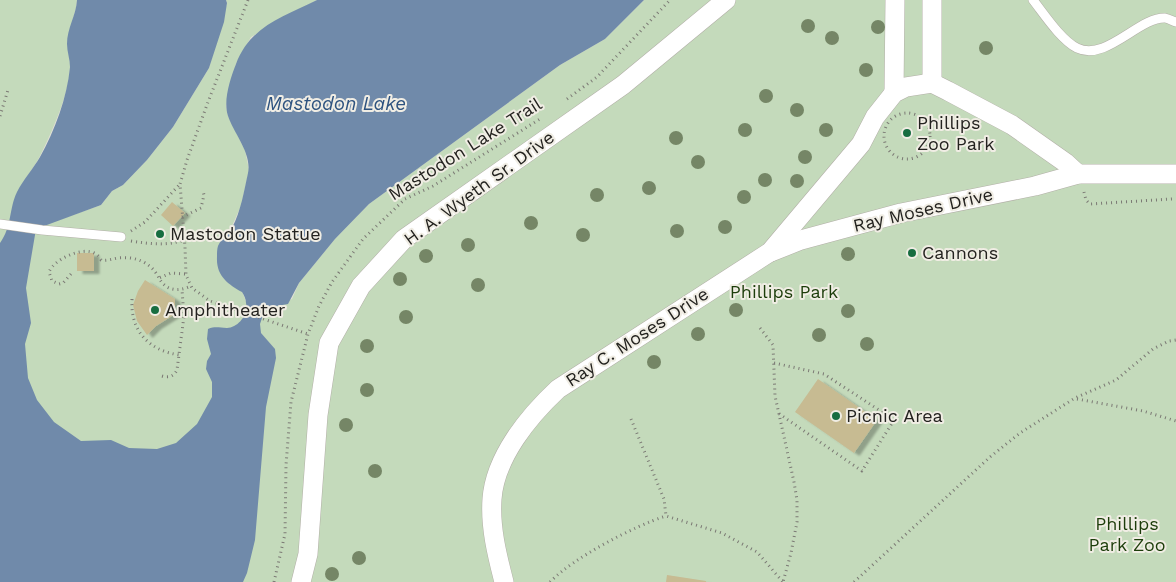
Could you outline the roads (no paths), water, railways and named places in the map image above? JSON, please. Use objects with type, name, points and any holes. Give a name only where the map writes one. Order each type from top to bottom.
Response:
[{"type":"street","name":"H. A. Wyeth Sr. Drive","points":[[301,582],[308,554],[318,415],[330,343],[361,286],[404,239],[623,85],[726,0]]},
{"type":"street","points":[[894,93],[895,0]]},
{"type":"street","points":[[932,0],[932,83]]},
{"type":"street","points":[[894,93],[906,86],[932,83],[1012,125],[1066,163],[1081,183],[1176,174]]},
{"type":"street","name":"Ray C. Moses Drive","points":[[504,582],[492,520],[492,497],[505,456],[514,439],[538,409],[558,389],[770,252],[861,144],[875,117],[894,93]]},
{"type":"street","name":"Ray Moses Drive","points":[[770,252],[801,240],[901,213],[1036,186],[1081,183]]},
{"type":"lane","points":[[1033,0],[1066,40],[1077,48],[1085,50],[1094,50],[1117,42],[1157,20],[1166,18],[1176,22]]},
{"type":"lane","points":[[0,224],[121,237]]},
{"type":"water","name":"Mastodon Lake","points":[[77,0],[226,0],[227,3],[224,22],[209,68],[173,127],[147,160],[123,185],[112,191],[101,205],[36,229],[26,288],[31,323],[25,344],[28,378],[37,400],[54,422],[81,441],[111,440],[129,448],[157,449],[176,443],[197,424],[212,397],[212,382],[206,369],[207,361],[211,354],[207,339],[208,329],[235,326],[242,320],[246,312],[246,300],[242,292],[232,286],[221,274],[217,264],[217,253],[219,243],[232,228],[238,215],[248,173],[249,166],[245,151],[228,116],[226,104],[234,70],[242,51],[250,40],[269,24],[317,0],[644,0],[605,39],[560,65],[369,204],[335,239],[299,283],[288,304],[271,307],[264,312],[260,324],[261,333],[275,349],[276,358],[266,407],[255,540],[243,582],[0,582],[0,243],[7,231],[14,198],[40,157],[60,114],[70,67],[67,38]]},
{"type":"place","name":"Phillips Zoo Park","points":[[907,133]]},
{"type":"place","name":"Mastodon Statue","points":[[160,234]]},
{"type":"place","name":"Cannons","points":[[912,253]]},
{"type":"place","name":"Amphitheater","points":[[155,310]]},
{"type":"place","name":"Picnic Area","points":[[836,416]]},
{"type":"park label","name":"Phillips Park","points":[[784,292]]},
{"type":"park label","name":"Phillips Park Zoo","points":[[1127,534]]}]
